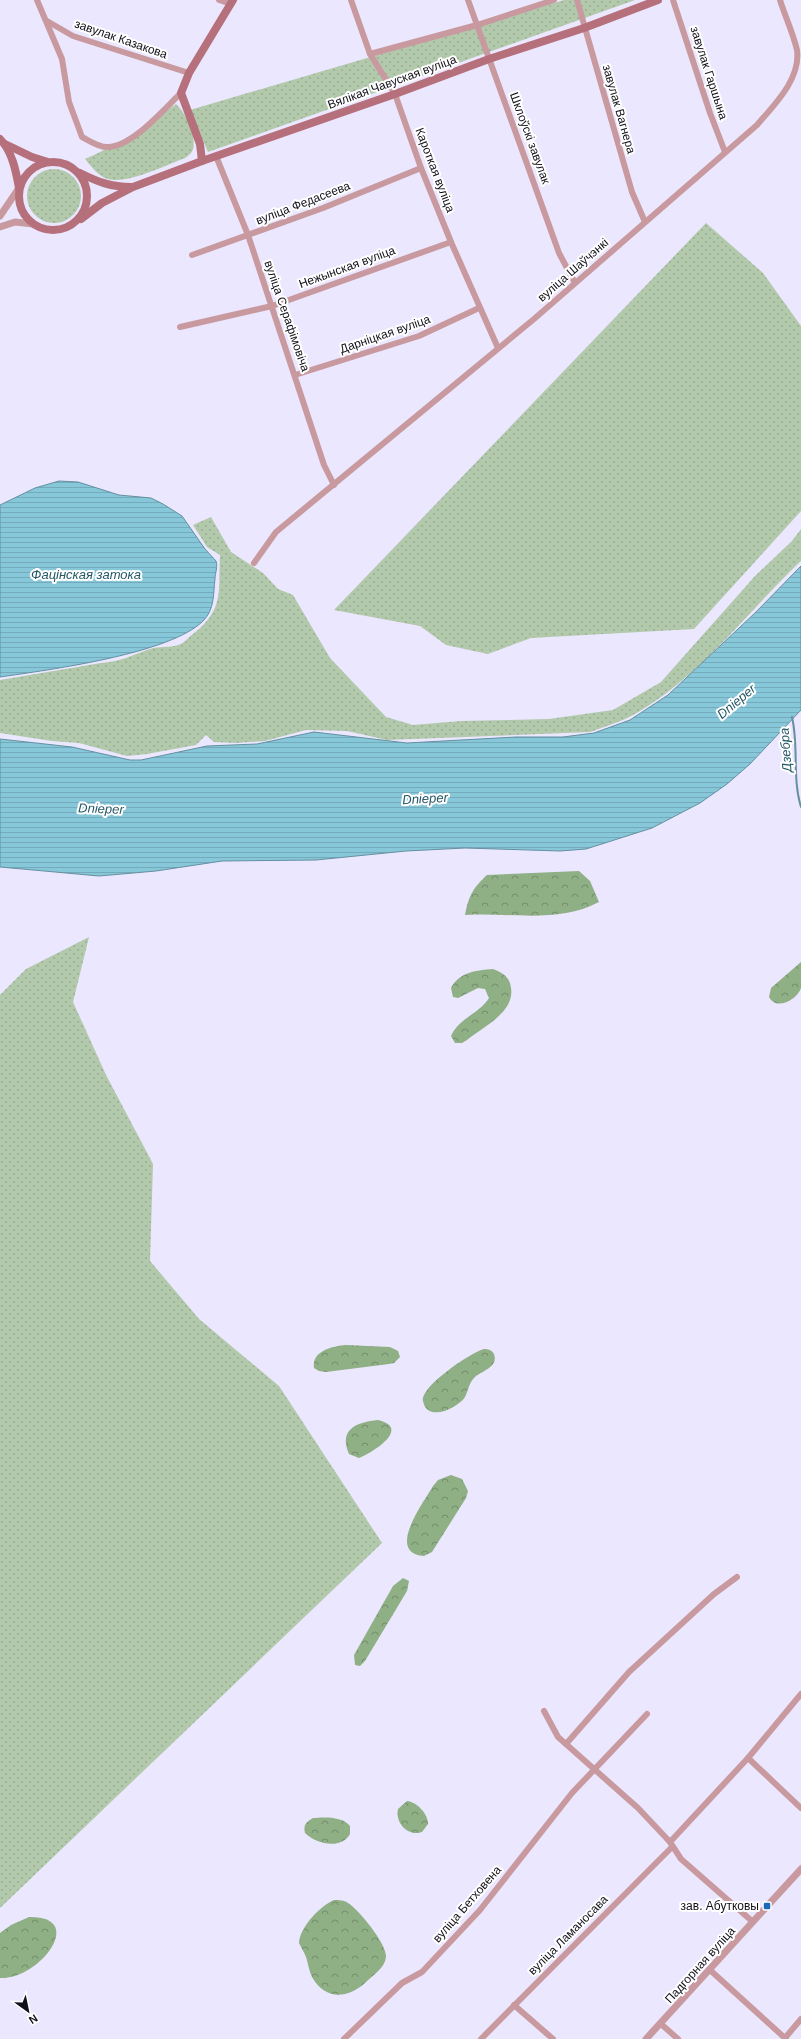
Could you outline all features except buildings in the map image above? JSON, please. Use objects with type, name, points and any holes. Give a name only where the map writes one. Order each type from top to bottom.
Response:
[{"type":"main road","name":"Вялікая Чавуская вуліца","points":[[81,219],[102,203],[134,186],[396,94],[489,59],[584,28],[658,0]]},
{"type":"main road","points":[[202,161],[200,144],[180,93],[188,73],[232,2]]},
{"type":"main road","points":[[3,141],[32,157],[70,166],[80,173],[86,184],[88,198],[81,219],[64,230],[42,228],[33,224],[24,212],[16,170],[3,141]]},
{"type":"main road","points":[[19,188],[22,179],[29,172],[36,166],[48,162]]},
{"type":"main road","name":"Вялікая Чавуская вуліца","points":[[80,173],[100,184],[112,187],[134,186]]},
{"type":"street","points":[[37,0],[62,59],[69,102],[82,137],[99,146],[119,146],[147,126],[180,93]]},
{"type":"street","points":[[219,0],[232,2]]},
{"type":"street","name":"Кароткая вуліца","points":[[351,0],[370,54],[396,94],[421,168],[451,242],[498,348]]},
{"type":"street","name":"Шклоўскі завулак","points":[[468,0],[559,253],[575,282]]},
{"type":"street","points":[[370,54],[477,25],[554,0]]},
{"type":"street","name":"завулак Вагнера","points":[[577,0],[632,192],[645,222]]},
{"type":"street","name":"завулак Гаршына","points":[[673,0],[710,113],[725,152]]},
{"type":"street","name":"вуліца Шаўчэнкі","points":[[254,563],[276,532],[334,486],[498,348],[757,125],[782,95],[796,73],[797,51],[780,0]]},
{"type":"street","name":"завулак Казакова","points":[[47,21],[74,36],[188,73]]},
{"type":"street","name":"вуліца Серафімовіча","points":[[216,156],[248,235],[324,465],[334,486]]},
{"type":"street","name":"вуліца Федасеева","points":[[192,255],[323,208],[421,168]]},
{"type":"street","points":[[0,216],[19,188]]},
{"type":"street","points":[[0,227],[16,222],[33,224]]},
{"type":"street","name":"Нежынская вуліца","points":[[180,327],[272,306],[451,242]]},
{"type":"street","name":"Дарніцкая вуліца","points":[[295,374],[419,336],[480,308]]},
{"type":"street","points":[[566,1744],[629,1672],[714,1594],[737,1577]]},
{"type":"street","name":"вуліца Ламаносава","points":[[481,2039],[671,1845],[748,1758],[801,1694]]},
{"type":"street","points":[[544,1711],[558,1737],[638,1808],[671,1845],[681,1860],[753,1922]]},
{"type":"street","name":"вуліца Бетховена","points":[[344,2039],[402,1984],[422,1972],[480,1910],[572,1793],[647,1714]]},
{"type":"street","points":[[748,1758],[801,1808]]},
{"type":"street","name":"Падгорная вуліца","points":[[646,2039],[801,1869]]},
{"type":"street","points":[[710,1970],[786,2039],[801,2019]]},
{"type":"street","points":[[514,2005],[553,2039]]},
{"type":"street","points":[[661,2024],[678,2039]]},
{"type":"green space","points":[[564,0],[635,0],[208,152],[190,110]]},
{"type":"green space","points":[[176,104],[186,118],[192,131],[194,144],[193,150],[185,158],[144,174],[121,180],[111,180],[103,177],[85,159],[109,148],[154,120]]},
{"type":"green space","points":[[54,169],[64,171],[73,177],[79,186],[81,196],[79,206],[73,215],[64,221],[54,223],[44,221],[35,215],[29,206],[27,196],[29,186],[35,177],[44,171]]},
{"type":"green space","points":[[706,223],[763,273],[801,326],[801,511],[694,629],[531,638],[488,654],[446,645],[420,626],[334,610]]},
{"type":"green space","points":[[211,517],[231,552],[263,573],[278,589],[293,595],[330,658],[386,717],[413,725],[461,721],[549,719],[613,710],[661,682],[755,576],[792,541],[801,529],[801,561],[705,660],[684,679],[663,696],[634,715],[590,732],[387,740],[347,731],[306,730],[265,741],[236,743],[214,742],[206,735],[196,745],[127,756],[79,743],[52,741],[0,733],[0,680],[114,661],[153,648],[178,645],[184,642],[203,625],[215,608],[218,599],[220,555],[207,547],[193,525]]},
{"type":"green space","points":[[579,871],[590,881],[599,902],[583,909],[550,915],[465,915],[472,892],[487,875]]},
{"type":"green space","points":[[89,937],[73,1002],[106,1075],[153,1164],[150,1261],[199,1319],[279,1386],[382,1543],[0,1908],[0,995],[26,969]]},
{"type":"green space","points":[[801,962],[801,988],[799,992],[791,1000],[786,1002],[776,1003],[772,1001],[769,997],[771,988]]},
{"type":"green space","points":[[493,969],[508,978],[511,988],[511,997],[508,1004],[503,1012],[489,1024],[462,1043],[455,1043],[451,1036],[455,1030],[489,998],[485,989],[478,988],[458,998],[453,997],[451,988],[459,978],[464,975],[475,971]]},
{"type":"green space","points":[[346,1345],[390,1347],[398,1351],[400,1357],[394,1363],[389,1364],[326,1372],[319,1371],[314,1368],[316,1357],[324,1350]]},
{"type":"green space","points":[[484,1349],[490,1350],[494,1354],[494,1363],[472,1380],[465,1397],[450,1409],[443,1411],[430,1411],[426,1408],[423,1401],[424,1395],[430,1387],[458,1363]]},
{"type":"green space","points":[[378,1420],[387,1424],[391,1429],[386,1440],[380,1446],[359,1458],[349,1454],[346,1445],[346,1438],[352,1428],[363,1423]]},
{"type":"green space","points":[[451,1475],[462,1479],[468,1491],[466,1498],[432,1552],[424,1556],[413,1553],[408,1546],[407,1537],[410,1526],[433,1486],[438,1480]]},
{"type":"green space","points":[[403,1578],[409,1581],[407,1591],[365,1661],[360,1666],[355,1665],[354,1655],[393,1586]]},
{"type":"green space","points":[[407,1801],[418,1806],[428,1820],[428,1824],[422,1832],[417,1833],[407,1831],[401,1824],[398,1809]]},
{"type":"green space","points":[[322,1817],[342,1820],[350,1826],[350,1834],[346,1839],[335,1844],[328,1844],[315,1840],[305,1833],[304,1830],[306,1824],[313,1818]]},
{"type":"green space","points":[[334,1900],[346,1902],[359,1913],[372,1928],[382,1944],[386,1957],[381,1968],[365,1983],[351,1992],[337,1995],[323,1990],[317,1985],[311,1975],[306,1957],[299,1943],[300,1937],[307,1924],[317,1912]]},
{"type":"green space","points":[[29,1917],[46,1919],[55,1926],[56,1936],[51,1948],[42,1959],[29,1969],[15,1976],[0,1978],[0,1933],[11,1925]]},
{"type":"water","name":"Фацінская затока","points":[[59,481],[78,482],[119,495],[151,498],[182,516],[205,549],[217,563],[212,606],[203,621],[187,633],[164,643],[107,659],[0,677],[0,505],[35,488]]},
{"type":"water","name":"Dnieper","points":[[801,566],[801,710],[750,764],[727,784],[700,803],[652,828],[586,849],[560,851],[465,848],[406,851],[316,860],[222,861],[156,871],[99,876],[0,867],[0,739],[72,747],[130,760],[141,760],[207,746],[257,744],[314,732],[407,743],[516,737],[563,737],[594,733],[630,720],[668,695],[756,612]]},
{"type":"waterway","name":"Дзебра","points":[[792,717],[795,740],[798,796],[801,807]]},
{"type":"place","name":"зав. Абутковы","points":[[767,1906]]}]
